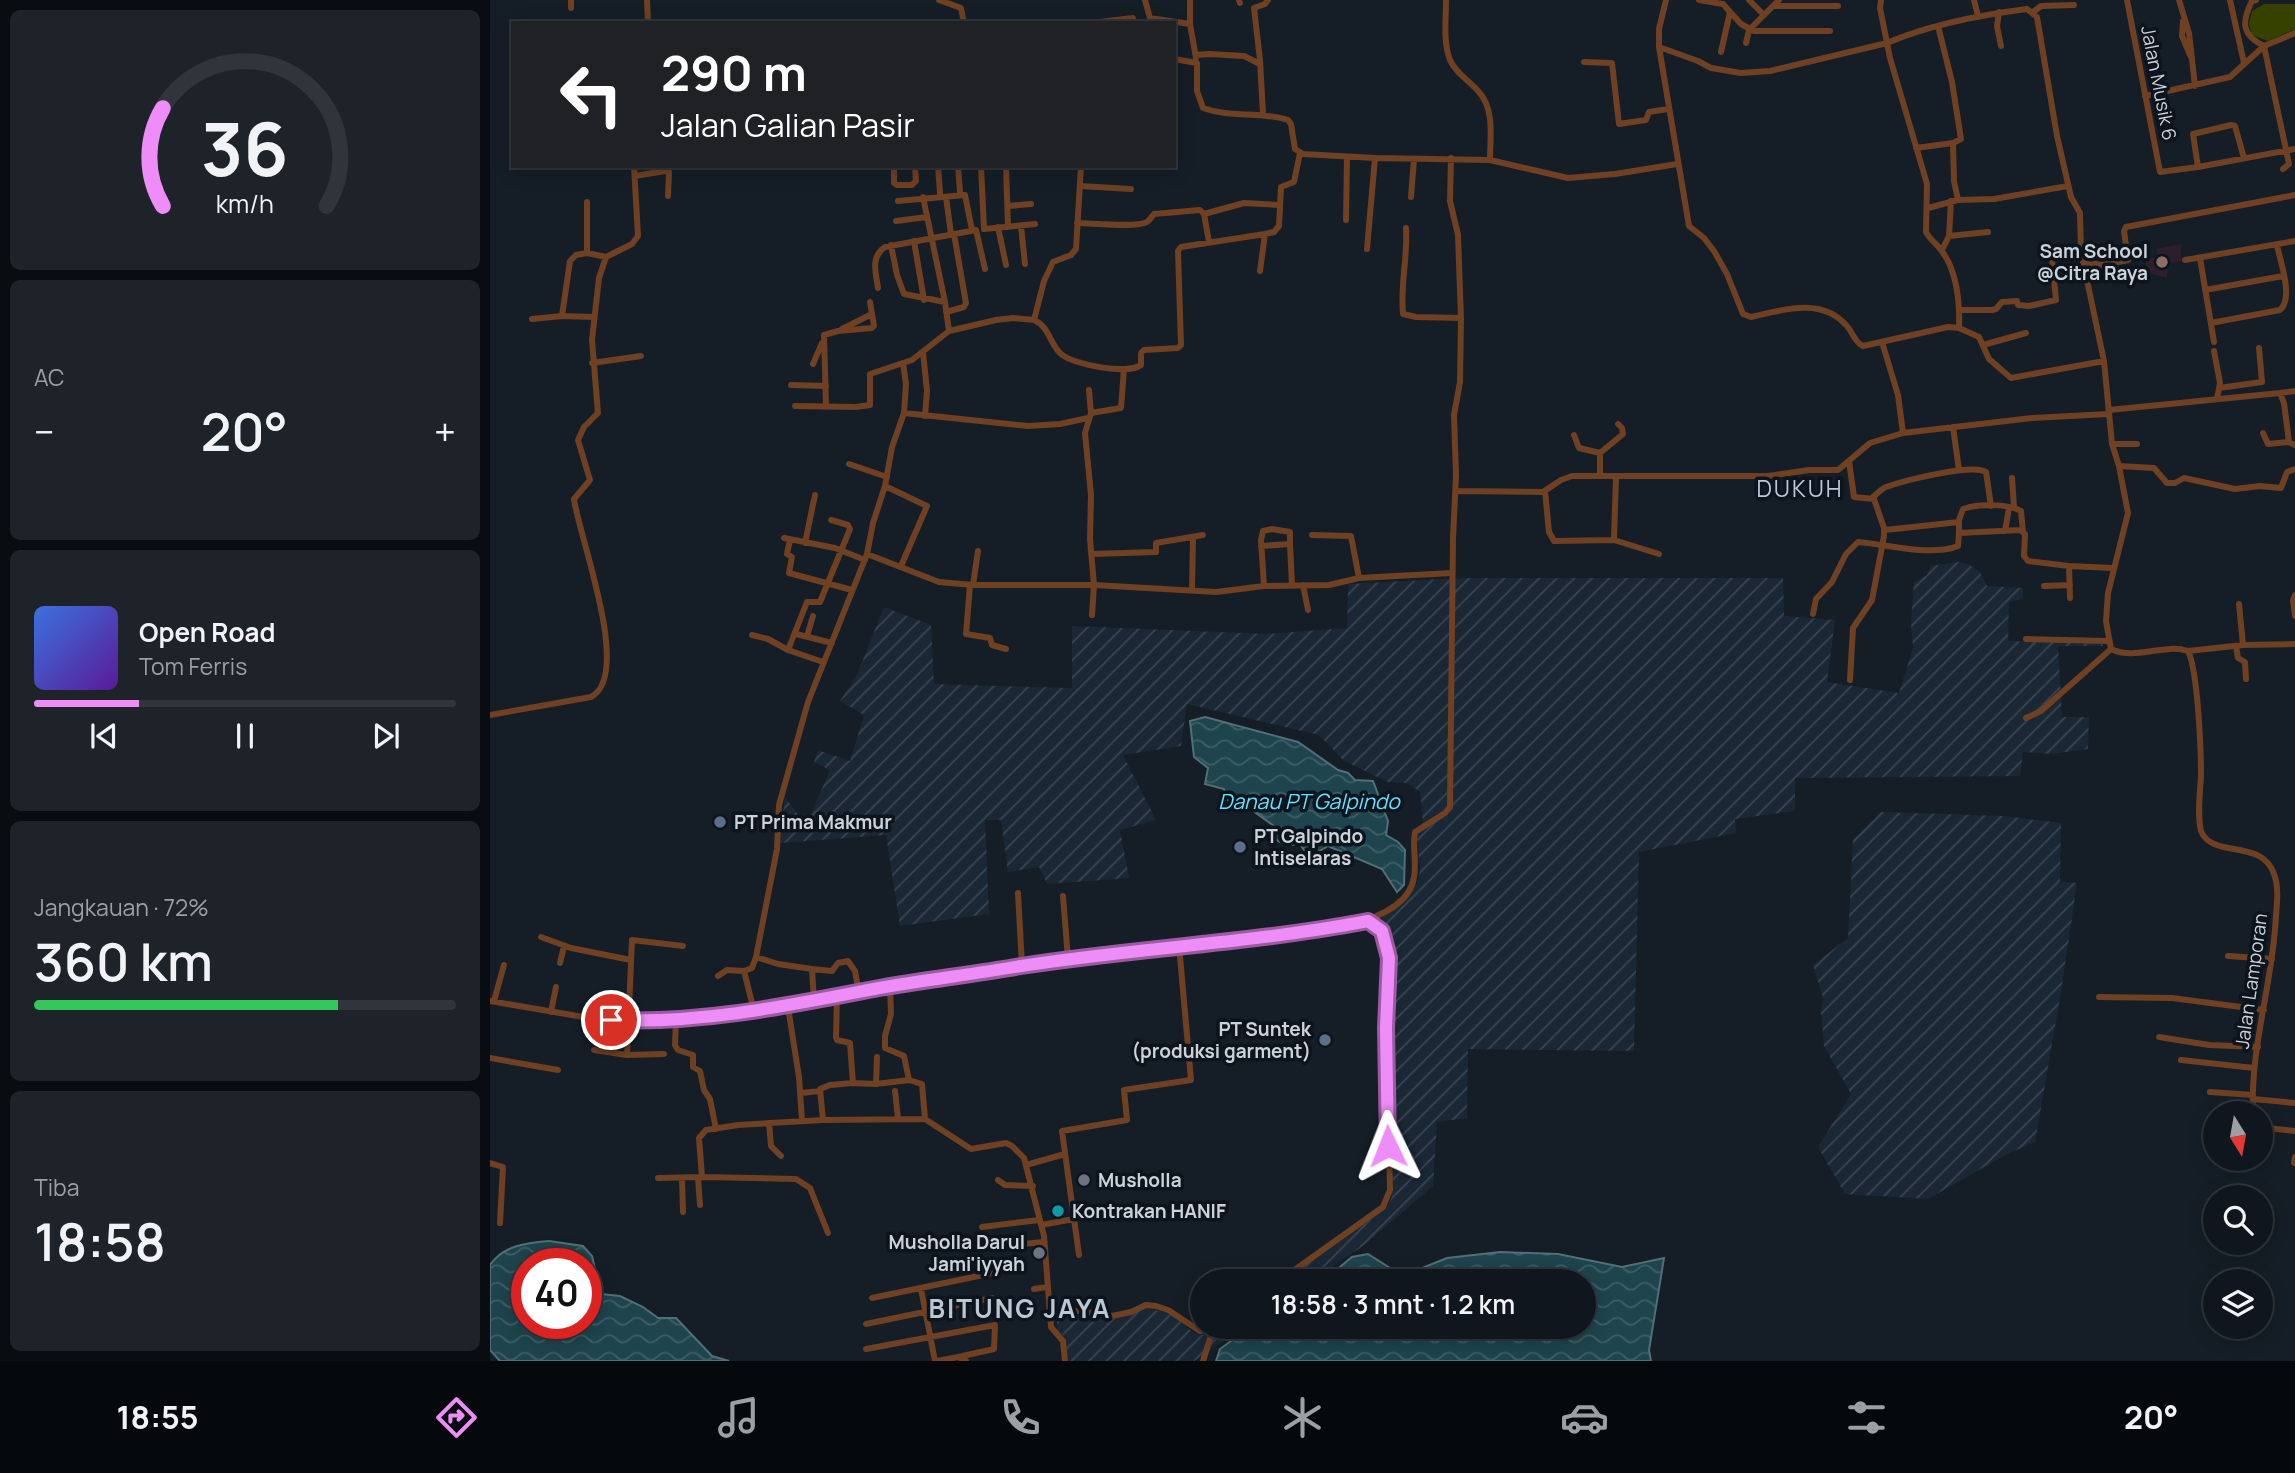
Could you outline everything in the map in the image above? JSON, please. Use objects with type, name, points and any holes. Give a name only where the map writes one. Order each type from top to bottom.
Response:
[{"type":"street","points":[[647,0],[648,21]]},
{"type":"street","points":[[940,0],[963,4]]},
{"type":"street","points":[[1145,0],[1150,18],[1170,21]]},
{"type":"street","points":[[1190,0],[1198,99],[1203,108],[1239,115],[1263,114],[1288,120],[1292,124],[1295,149],[1300,153],[1375,159],[1490,160],[1568,178],[1677,164]]},
{"type":"street","points":[[1263,114],[1254,8],[1268,0]]},
{"type":"street","points":[[1446,0],[1447,48],[1450,58],[1456,71],[1478,90],[1489,111],[1490,160]]},
{"type":"street","points":[[1666,0],[1659,29],[1659,47],[1689,226],[1704,238],[1714,251],[1727,274],[1743,314],[1751,317],[1799,308],[1825,310],[1848,327],[1859,345],[1948,327],[1959,328],[1976,334],[1989,359],[2007,375],[2017,379],[2104,361]]},
{"type":"street","points":[[1699,0],[1723,4],[1749,30],[1830,32]]},
{"type":"street","points":[[1749,0],[1764,15]]},
{"type":"street","points":[[1746,43],[1749,30],[1779,0]]},
{"type":"street","points":[[1881,0],[1887,43],[1927,184],[1926,232],[1930,240],[1942,250],[1955,279],[1960,310],[1959,328]]},
{"type":"street","points":[[1974,0],[1978,16]]},
{"type":"street","name":"Jalan Musik 6","points":[[2127,0],[2160,172],[2198,167]]},
{"type":"street","points":[[2179,0],[2189,33],[2195,86]]},
{"type":"street","points":[[2230,0],[2244,63]]},
{"type":"street","points":[[2253,0],[2244,20],[2249,37],[2264,46],[2289,166],[2283,169]]},
{"type":"street","points":[[2033,12],[2041,6],[2074,5]]},
{"type":"street","points":[[1773,6],[1838,6]]},
{"type":"street","points":[[1659,47],[1711,68],[1741,73],[1788,68],[1978,16],[2027,9],[2033,12],[2037,17],[2068,186],[2080,213],[2081,252],[2104,361],[2112,444],[2119,466],[2128,521],[2108,593],[2108,641],[2112,649],[2122,653],[2295,644]]},
{"type":"street","points":[[1721,52],[1730,12]]},
{"type":"street","points":[[1999,12],[1997,26],[2001,46]]},
{"type":"street","points":[[1108,21],[1133,18]]},
{"type":"street","points":[[1176,22],[1190,24]]},
{"type":"street","points":[[1916,148],[1952,143],[1961,139],[1952,82],[1938,26]]},
{"type":"street","points":[[2145,96],[2230,78],[2264,46],[2295,33]]},
{"type":"street","points":[[1196,55],[1242,56],[1260,64]]},
{"type":"street","points":[[1176,59],[1197,63]]},
{"type":"street","points":[[1584,62],[1612,63],[1619,124],[1647,120],[1649,112],[1668,109]]},
{"type":"street","points":[[2244,158],[2235,126],[2193,134],[2198,167],[2295,149]]},
{"type":"street","points":[[1942,250],[1949,236],[1955,200],[1952,143]]},
{"type":"street","points":[[796,406],[870,405],[870,374],[903,363],[923,352],[949,331],[996,320],[1034,320],[1047,329],[1064,356],[1097,366],[1124,369],[1140,366],[1144,350],[1180,346],[1178,251],[1185,245],[1274,232],[1279,226],[1281,187],[1294,182],[1300,153]]},
{"type":"street","points":[[1346,220],[1347,157]]},
{"type":"street","points":[[504,965],[492,1001],[551,1012],[628,1020],[676,1019],[788,1006],[890,986],[1068,959],[1277,935],[1368,921],[1392,908],[1405,897],[1415,876],[1415,832],[1450,807],[1454,415],[1460,382],[1461,318],[1458,235],[1450,201],[1451,158]]},
{"type":"street","points":[[1367,249],[1375,159]]},
{"type":"street","points":[[1411,197],[1414,159]]},
{"type":"street","points":[[562,316],[570,261],[576,255],[587,253],[606,257],[632,244],[638,236],[634,168]]},
{"type":"street","points":[[894,168],[894,183],[912,186],[916,181],[915,168]]},
{"type":"street","points":[[938,168],[966,305],[946,312]]},
{"type":"street","points":[[958,168],[960,192]]},
{"type":"street","points":[[981,168],[984,229],[1035,224]]},
{"type":"street","points":[[1006,168],[1008,227]]},
{"type":"street","points":[[1034,320],[1044,281],[1053,262],[1075,252],[1081,168]]},
{"type":"street","points":[[635,176],[671,169],[668,196]]},
{"type":"street","points":[[1080,186],[1130,189]]},
{"type":"street","points":[[1928,208],[1955,200],[1994,199],[2068,186]]},
{"type":"street","points":[[898,201],[965,195],[972,230]]},
{"type":"street","points":[[2083,262],[2102,265],[2129,260],[2124,229],[2295,195]]},
{"type":"street","points":[[923,197],[949,331]]},
{"type":"street","points":[[587,202],[587,253]]},
{"type":"street","points":[[1204,214],[1244,203],[1279,205]]},
{"type":"street","points":[[1008,206],[1031,204]]},
{"type":"street","points":[[1077,223],[1146,223],[1154,214],[1200,210],[1204,214],[1209,242]]},
{"type":"street","points":[[896,221],[927,217]]},
{"type":"street","points":[[1021,226],[1025,264]]},
{"type":"street","points":[[998,228],[1006,265]]},
{"type":"street","points":[[1406,228],[1407,250],[1402,279],[1403,314],[1461,318]]},
{"type":"street","points":[[878,288],[875,260],[879,251],[891,246],[972,230],[976,230],[985,270]]},
{"type":"street","points":[[1949,236],[1988,232]]},
{"type":"street","points":[[1260,271],[1265,234]]},
{"type":"street","points":[[914,241],[924,300]]},
{"type":"street","points":[[2185,260],[2295,241]]},
{"type":"street","points":[[2211,323],[2280,310],[2285,306],[2287,294],[2277,245]]},
{"type":"street","points":[[891,246],[904,294],[945,302]]},
{"type":"street","points":[[1960,310],[1992,310],[2004,301],[2017,301],[2018,304],[2029,306],[2056,300],[2052,259],[2081,252]]},
{"type":"street","points":[[490,715],[591,697],[599,692],[603,684],[607,652],[603,614],[574,499],[590,480],[578,440],[580,433],[598,414],[592,363],[594,317],[600,272],[606,257]]},
{"type":"street","points":[[2200,258],[2214,342]]},
{"type":"street","points":[[2205,290],[2283,276]]},
{"type":"street","points":[[824,363],[810,364],[825,334],[874,326],[870,302]]},
{"type":"street","points":[[838,331],[872,314]]},
{"type":"street","points":[[532,319],[594,317]]},
{"type":"street","points":[[1983,345],[2026,333]]},
{"type":"street","points":[[823,339],[826,406]]},
{"type":"street","points":[[1882,342],[1898,395],[1903,433]]},
{"type":"street","points":[[2219,387],[2262,382],[2259,348]]},
{"type":"street","points":[[2214,351],[2219,387],[2217,399]]},
{"type":"street","points":[[923,352],[927,391],[925,416]]},
{"type":"street","points":[[592,363],[641,356]]},
{"type":"street","points":[[718,976],[727,970],[744,971],[752,968],[756,957],[777,849],[779,805],[799,728],[866,557],[885,486],[892,447],[904,413],[906,384],[903,363]]},
{"type":"street","points":[[904,413],[1028,426],[1060,424],[1121,408],[1124,369]]},
{"type":"street","points":[[791,385],[826,386]]},
{"type":"street","points":[[1089,390],[1090,415],[1085,433],[1091,495],[1094,585],[1092,615]]},
{"type":"street","points":[[1455,491],[1545,491],[1566,478],[1600,475],[1768,476],[1809,470],[1838,470],[1875,439],[1903,433],[2295,391]]},
{"type":"street","points":[[2263,433],[2268,444],[2292,443],[2287,435],[2284,403],[2280,393]]},
{"type":"street","points":[[1600,453],[1623,434],[1618,424]]},
{"type":"street","points":[[1953,427],[1959,470]]},
{"type":"street","points":[[1574,435],[1579,448],[1600,453]]},
{"type":"street","points":[[2112,444],[2137,444]]},
{"type":"street","points":[[1600,453],[1600,475]]},
{"type":"street","points":[[1849,461],[1854,497],[1873,498],[1886,487],[1959,470],[1980,468],[1986,472],[1991,506]]},
{"type":"street","points":[[849,464],[887,477]]},
{"type":"street","points":[[2119,466],[2154,468],[2167,483],[2175,483],[2185,478],[2235,489],[2260,485],[2281,488],[2287,472],[2295,469]]},
{"type":"street","points":[[1614,540],[1616,475]]},
{"type":"street","points":[[2005,531],[2012,508],[2012,478]]},
{"type":"street","points":[[885,486],[927,506],[901,566]]},
{"type":"street","points":[[1545,491],[1549,532],[1554,541],[1614,540],[1659,554]]},
{"type":"street","points":[[805,543],[815,495]]},
{"type":"street","points":[[1850,680],[1853,628],[1872,600],[1883,547],[1885,530],[1873,498]]},
{"type":"street","points":[[1813,614],[1816,599],[1837,574],[1853,544],[1861,542],[1909,549],[1956,548],[1960,541],[1959,522],[1966,508],[1991,506],[2012,508],[2023,513],[2026,559],[2069,566],[2113,568]]},
{"type":"street","points":[[788,650],[807,601],[821,603],[850,527],[831,520]]},
{"type":"street","points":[[1885,530],[1959,522]]},
{"type":"street","points":[[1264,586],[1261,536],[1267,529],[1290,532],[1292,586]]},
{"type":"street","points":[[1959,533],[2023,532]]},
{"type":"street","points":[[1091,554],[1156,552],[1156,543],[1203,535]]},
{"type":"street","points":[[1312,535],[1350,536],[1359,578]]},
{"type":"street","points":[[1192,590],[1193,537]]},
{"type":"street","points":[[852,590],[788,572],[792,557],[787,554],[787,539],[840,549],[901,566],[939,582],[972,585],[1094,585],[1216,592],[1264,586],[1329,585],[1359,578],[1452,573]]},
{"type":"street","points":[[1261,546],[1290,544]]},
{"type":"street","points":[[978,551],[966,634],[990,638],[992,645],[1006,649]]},
{"type":"street","points":[[2069,566],[2070,598]]},
{"type":"street","points":[[1303,585],[1308,610]]},
{"type":"street","points":[[2044,586],[2070,585]]},
{"type":"street","points":[[2295,596],[2292,600],[2295,616]]},
{"type":"street","points":[[2239,604],[2238,658],[2245,662],[2246,679]]},
{"type":"street","points":[[807,636],[813,616]]},
{"type":"street","points":[[796,634],[832,643]]},
{"type":"street","points":[[751,635],[768,639],[788,650],[823,662]]},
{"type":"street","points":[[2026,639],[2108,641]]},
{"type":"street","points":[[2026,718],[2041,711],[2112,649]]},
{"type":"street","name":"Jalan Lamporan","points":[[2188,651],[2197,712],[2203,837],[2211,843],[2262,856],[2271,867],[2276,880],[2272,959],[2254,1068],[2253,1101]]},
{"type":"street","points":[[1018,893],[1022,966]]},
{"type":"street","points":[[1063,896],[1068,959]]},
{"type":"street","points":[[1296,1269],[1383,1208],[1390,1190],[1386,1028],[1389,958],[1382,931],[1368,921]]},
{"type":"street","points":[[541,937],[564,946],[631,960]]},
{"type":"street","points":[[626,1055],[632,940],[683,946]]},
{"type":"street","points":[[1079,1255],[1062,1131],[1127,1120],[1124,1090],[1191,1080],[1179,945]]},
{"type":"street","points":[[560,963],[564,946]]},
{"type":"street","points":[[2228,956],[2272,959]]},
{"type":"street","points":[[756,957],[778,964],[832,971],[838,962],[848,961],[855,971],[859,993]]},
{"type":"street","points":[[812,969],[814,1001]]},
{"type":"street","points":[[744,971],[754,1011]]},
{"type":"street","points":[[890,986],[891,1014],[884,1048],[904,1056],[909,1080]]},
{"type":"street","points":[[551,1012],[555,987]]},
{"type":"street","points":[[836,997],[832,1037],[850,1042],[853,1083]]},
{"type":"street","points":[[2099,998],[2172,998],[2264,1010]]},
{"type":"street","points":[[788,1006],[802,1121]]},
{"type":"street","points":[[676,1019],[675,1045],[678,1050],[693,1055],[693,1067],[701,1074],[704,1090],[710,1099],[716,1129]]},
{"type":"street","points":[[2159,1037],[2189,1043],[2258,1047]]},
{"type":"street","points":[[594,1050],[626,1055],[664,1054]]},
{"type":"street","points":[[876,1084],[877,1057]]},
{"type":"street","points":[[490,1058],[558,1070]]},
{"type":"street","points":[[2182,1060],[2254,1068]]},
{"type":"street","points":[[823,1120],[820,1091],[822,1087],[909,1080],[922,1084],[925,1119]]},
{"type":"street","points":[[800,1093],[820,1091]]},
{"type":"street","points":[[895,1091],[898,1118]]},
{"type":"street","points":[[2210,1092],[2295,1102]]},
{"type":"street","points":[[700,1205],[699,1138],[706,1130],[802,1121],[925,1119],[971,1149],[1001,1143],[1012,1146],[1024,1158],[1033,1186],[1044,1242],[1051,1329],[1063,1341],[1065,1361]]},
{"type":"street","points":[[769,1124],[771,1146],[781,1156]]},
{"type":"street","points":[[2273,1129],[2295,1131]]},
{"type":"street","points":[[1027,1165],[1065,1153]]},
{"type":"street","points":[[490,1163],[503,1167],[500,1223]]},
{"type":"street","points":[[659,1178],[790,1177],[810,1188],[828,1233]]},
{"type":"street","points":[[682,1178],[683,1212]]},
{"type":"street","points":[[998,1180],[1005,1185],[1033,1186]]},
{"type":"street","points":[[982,1227],[1074,1219]]},
{"type":"street","points":[[1022,1244],[1044,1242]]},
{"type":"street","points":[[872,1298],[993,1273]]},
{"type":"street","points":[[1034,1289],[1047,1287]]},
{"type":"street","points":[[866,1349],[931,1336],[995,1325],[994,1349],[936,1361],[931,1336],[926,1311],[921,1289]]},
{"type":"street","points":[[866,1324],[992,1298]]},
{"type":"street","points":[[1049,1311],[1081,1311],[1112,1317],[1152,1305],[1168,1310],[1190,1325]]},
{"type":"street","points":[[1203,1361],[1210,1339]]},
{"type":"street","points":[[958,1357],[966,1361]]},
{"type":"shaded area","name":"Sam School @Citra Raya","points":[[2181,244],[2181,261],[2167,264],[2167,278],[2149,273],[2145,259],[2158,257],[2156,249]]},
{"type":"shaded area","points":[[1958,562],[1968,564],[1980,572],[1987,586],[2023,588],[2023,599],[2009,602],[2008,641],[2102,642],[2103,646],[2058,646],[2062,717],[2089,717],[2088,749],[2051,754],[2023,752],[2020,776],[1795,778],[1795,811],[1735,819],[1736,833],[1639,852],[1634,1051],[1468,1049],[1467,1118],[1437,1122],[1433,1186],[1363,1246],[1329,1269],[1300,1269],[1386,1209],[1392,1197],[1393,965],[1386,934],[1377,921],[1402,904],[1417,883],[1420,871],[1417,836],[1423,825],[1420,792],[1407,783],[1387,782],[1343,760],[1319,735],[1187,704],[1181,746],[1123,755],[1156,820],[1120,830],[1129,878],[1047,884],[1039,867],[1008,872],[1001,820],[985,820],[989,914],[900,926],[886,835],[779,843],[785,797],[806,825],[830,770],[814,762],[818,750],[850,761],[864,715],[840,701],[856,677],[884,607],[931,625],[934,684],[1072,688],[1072,626],[1266,634],[1347,628],[1348,584],[1460,578],[1783,578],[1784,616],[1835,620],[1827,682],[1899,693],[1913,648],[1911,623],[1914,582],[1927,575],[1931,566]]},
{"type":"shaded area","points":[[1881,812],[2005,816],[2061,823],[2060,882],[2077,883],[2035,1142],[2007,1154],[1928,1199],[1845,1194],[1818,1147],[1851,1094],[1824,1046],[1821,1013],[1823,998],[1813,965],[1848,938],[1853,840]]},
{"type":"shaded area","points":[[1145,1308],[1176,1318],[1190,1330],[1190,1339],[1226,1339],[1194,1361],[1068,1361],[1065,1337],[1058,1331],[1056,1315],[1088,1315],[1104,1320],[1120,1318]]},
{"type":"green space","points":[[2264,4],[2295,4],[2295,29],[2268,41],[2252,35],[2249,24],[2252,11]]},
{"type":"water","name":"Danau PT Galpindo","points":[[1205,717],[1298,742],[1355,780],[1373,781],[1388,821],[1386,835],[1405,850],[1404,885],[1397,892],[1382,869],[1328,846],[1307,855],[1300,844],[1281,843],[1272,835],[1274,826],[1239,801],[1226,800],[1224,789],[1205,784],[1208,768],[1194,757],[1190,721]]},
{"type":"water","points":[[549,1241],[585,1248],[512,1248]]},
{"type":"water","points":[[511,1248],[511,1339],[602,1339],[602,1294],[620,1296],[658,1318],[676,1318],[712,1356],[729,1361],[500,1361],[490,1350],[490,1265]]},
{"type":"water","points":[[1500,1252],[1558,1254],[1622,1267],[1664,1258],[1649,1350],[1651,1361],[1216,1361],[1220,1349],[1234,1339],[1596,1339],[1596,1269],[1420,1269],[1447,1258]]},
{"type":"water","points":[[1368,1254],[1392,1269],[1338,1269],[1352,1257]]},
{"type":"place","name":"Sam School @Citra Raya","points":[[2162,262]]},
{"type":"place","name":"PT Prima Makmur","points":[[720,822]]},
{"type":"place","name":"PT Galpindo Intiselaras","points":[[1240,847]]},
{"type":"place","name":"PT Suntek (produksi garment)","points":[[1325,1040]]},
{"type":"place","name":"Musholla","points":[[1084,1180]]},
{"type":"place","name":"Kontrakan HANIF","points":[[1058,1211]]},
{"type":"place","name":"Musholla Darul Jami'iyyah","points":[[1039,1253]]},
{"type":"district","name":"DUKUH","points":[[1800,489]]},
{"type":"district","name":"BITUNG JAYA","points":[[1020,1309]]},
{"type":"route","points":[[611,1020],[717,1016],[1088,956],[1277,935],[1368,921],[1376,924],[1382,931],[1389,958],[1386,1028],[1388,1146]]}]
